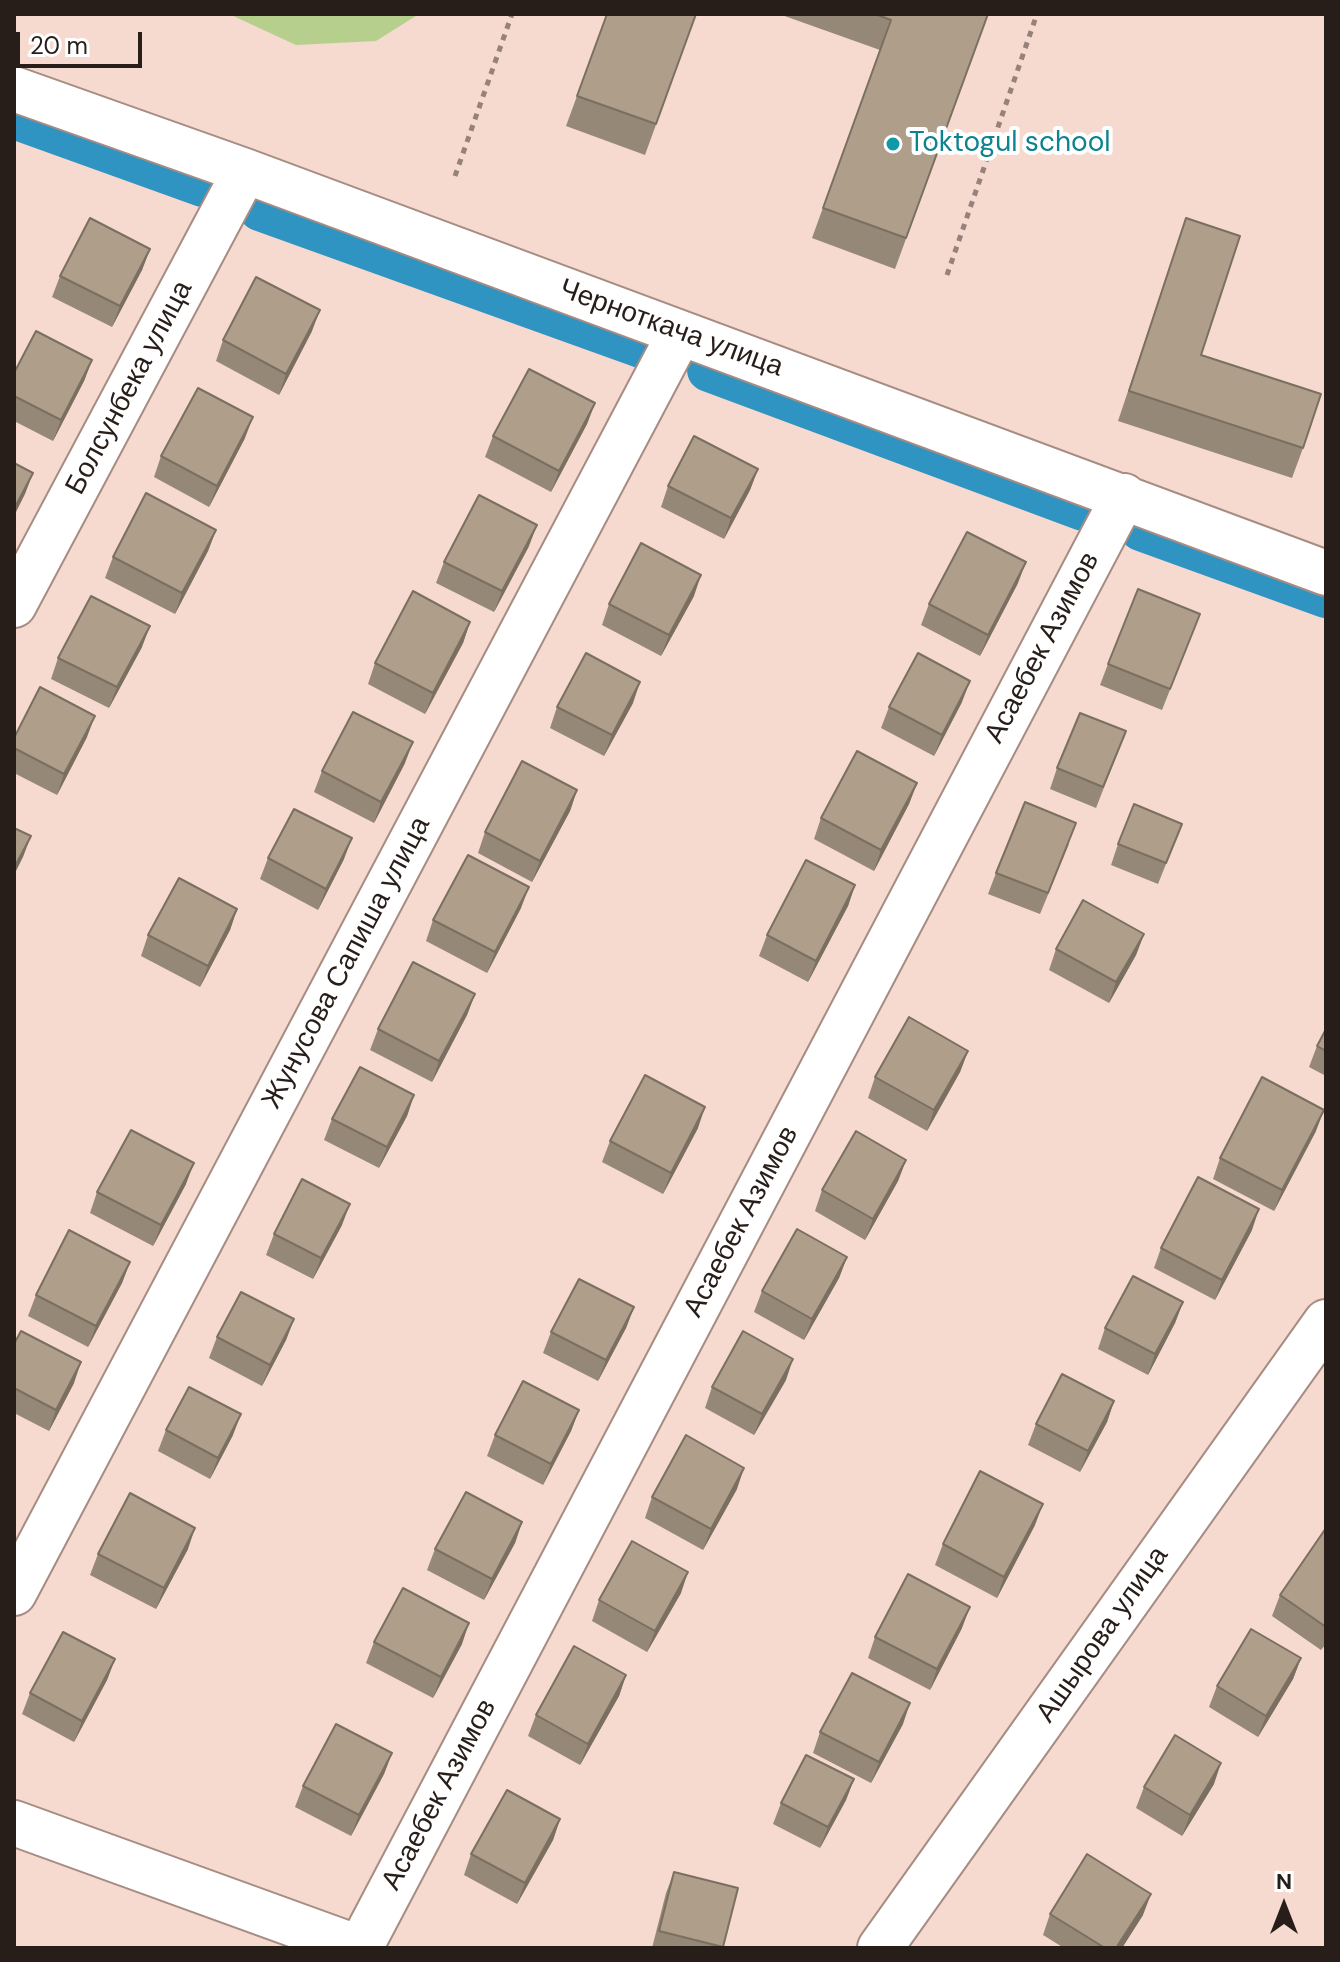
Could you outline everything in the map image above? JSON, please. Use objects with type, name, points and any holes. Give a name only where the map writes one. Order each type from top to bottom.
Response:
[{"type":"street","name":"Черноткача улица","points":[[14,89],[245,171],[1326,573]]},
{"type":"street","name":"Болсунбека улица","points":[[14,605],[245,171]]},
{"type":"street","name":"Жунусова Сапиша улица","points":[[14,1593],[680,333]]},
{"type":"street","name":"Асаебек Азимов","points":[[360,1948],[1124,496]]},
{"type":"street","name":"Ашырова улица","points":[[880,1948],[1320,1338]]},
{"type":"street","points":[[14,1823],[360,1948]]},
{"type":"path","points":[[455,176],[512,14]]},
{"type":"path","points":[[947,275],[1037,14]]},
{"type":"green space","points":[[229,14],[419,14],[376,41],[296,45]]},
{"type":"building","points":[[607,14],[696,14],[656,124],[577,96]]},
{"type":"building","name":"Toktogul school","points":[[875,14],[988,14],[906,238],[823,208],[891,20]]},
{"type":"building","points":[[90,218],[150,249],[120,306],[60,276]]},
{"type":"building","points":[[1186,218],[1240,236],[1201,355],[1321,394],[1303,448],[1129,391]]},
{"type":"building","points":[[256,277],[320,310],[286,374],[223,340]]},
{"type":"building","points":[[36,331],[92,360],[61,420],[14,396],[14,373]]},
{"type":"building","points":[[529,369],[595,403],[559,471],[493,436]]},
{"type":"building","points":[[198,388],[253,417],[217,486],[161,456]]},
{"type":"building","points":[[694,436],[758,469],[731,518],[668,486]]},
{"type":"building","points":[[14,463],[33,473],[14,509]]},
{"type":"building","points":[[146,493],[216,530],[182,593],[113,557]]},
{"type":"building","points":[[479,495],[537,525],[502,591],[444,562]]},
{"type":"building","points":[[967,532],[1026,562],[988,635],[929,604]]},
{"type":"building","points":[[641,543],[701,575],[669,635],[609,604]]},
{"type":"building","points":[[1138,589],[1200,614],[1170,689],[1108,664]]},
{"type":"building","points":[[413,591],[470,622],[433,693],[375,663]]},
{"type":"building","points":[[91,596],[150,626],[117,687],[58,658]]},
{"type":"building","points":[[586,653],[640,682],[612,735],[557,707]]},
{"type":"building","points":[[918,653],[970,681],[942,735],[889,707]]},
{"type":"building","points":[[40,687],[95,716],[64,774],[14,748],[14,738]]},
{"type":"building","points":[[353,712],[413,742],[381,802],[322,771]]},
{"type":"building","points":[[1080,713],[1126,731],[1103,787],[1057,768]]},
{"type":"building","points":[[857,751],[917,783],[881,850],[821,818]]},
{"type":"building","points":[[522,761],[577,790],[540,861],[485,832]]},
{"type":"building","points":[[1025,802],[1076,823],[1048,893],[996,873]]},
{"type":"building","points":[[1134,804],[1182,824],[1166,863],[1118,844]]},
{"type":"building","points":[[294,809],[352,838],[326,889],[268,858]]},
{"type":"building","points":[[14,828],[31,836],[14,868]]},
{"type":"building","points":[[468,855],[529,887],[495,952],[433,920]]},
{"type":"building","points":[[806,860],[855,885],[816,961],[767,935]]},
{"type":"building","points":[[179,878],[237,909],[208,966],[148,935]]},
{"type":"building","points":[[1083,900],[1144,934],[1116,982],[1056,949]]},
{"type":"building","points":[[413,962],[475,994],[439,1061],[378,1029]]},
{"type":"building","points":[[909,1017],[968,1051],[934,1110],[875,1077]]},
{"type":"building","points":[[1326,1029],[1326,1051],[1317,1046]]},
{"type":"building","points":[[360,1067],[414,1095],[387,1147],[332,1119]]},
{"type":"building","points":[[645,1075],[705,1107],[671,1173],[610,1141]]},
{"type":"building","points":[[1262,1077],[1324,1110],[1282,1190],[1220,1158]]},
{"type":"building","points":[[131,1130],[194,1163],[161,1225],[97,1192]]},
{"type":"building","points":[[856,1131],[906,1160],[873,1219],[822,1190]]},
{"type":"building","points":[[1198,1177],[1259,1209],[1222,1280],[1161,1248]]},
{"type":"building","points":[[302,1179],[350,1204],[321,1258],[274,1234]]},
{"type":"building","points":[[797,1229],[847,1257],[812,1319],[762,1291]]},
{"type":"building","points":[[69,1230],[130,1262],[96,1326],[36,1295]]},
{"type":"building","points":[[1133,1276],[1183,1302],[1155,1354],[1105,1328]]},
{"type":"building","points":[[579,1279],[634,1307],[606,1360],[551,1332]]},
{"type":"building","points":[[241,1292],[294,1319],[270,1365],[217,1337]]},
{"type":"building","points":[[21,1331],[81,1362],[56,1410],[14,1388],[14,1344]]},
{"type":"building","points":[[743,1331],[793,1359],[762,1414],[712,1387]]},
{"type":"building","points":[[1062,1374],[1114,1401],[1088,1451],[1036,1424]]},
{"type":"building","points":[[523,1381],[579,1410],[551,1464],[495,1435]]},
{"type":"building","points":[[189,1387],[241,1414],[218,1458],[166,1430]]},
{"type":"building","points":[[686,1435],[744,1468],[711,1529],[652,1497]]},
{"type":"building","points":[[980,1471],[1043,1504],[1004,1577],[943,1544]]},
{"type":"building","points":[[466,1492],[522,1522],[492,1579],[435,1549]]},
{"type":"building","points":[[130,1493],[195,1528],[164,1588],[98,1554]]},
{"type":"building","points":[[1326,1528],[1326,1627],[1280,1595]]},
{"type":"building","points":[[632,1541],[688,1572],[655,1631],[599,1600]]},
{"type":"building","points":[[908,1574],[970,1607],[937,1669],[875,1637]]},
{"type":"building","points":[[403,1588],[469,1623],[441,1677],[374,1642]]},
{"type":"building","points":[[1251,1629],[1301,1658],[1266,1716],[1217,1686]]},
{"type":"building","points":[[63,1632],[115,1659],[82,1721],[30,1693]]},
{"type":"building","points":[[574,1646],[626,1675],[588,1744],[536,1715]]},
{"type":"building","points":[[852,1673],[910,1703],[879,1762],[820,1732]]},
{"type":"building","points":[[336,1724],[392,1753],[359,1815],[303,1786]]},
{"type":"building","points":[[1175,1735],[1221,1763],[1190,1815],[1144,1787]]},
{"type":"building","points":[[806,1755],[854,1779],[828,1827],[781,1803]]},
{"type":"building","points":[[507,1790],[560,1819],[525,1883],[471,1854]]},
{"type":"building","points":[[1087,1854],[1151,1894],[1116,1948],[1105,1948],[1050,1914]]},
{"type":"building","points":[[674,1872],[738,1888],[723,1947],[659,1931]]},
{"type":"waterway","points":[[14,117],[203,185]]},
{"type":"waterway","points":[[260,209],[641,346]]},
{"type":"waterway","points":[[709,370],[1083,509]]},
{"type":"waterway","points":[[1141,529],[1326,596]]},
{"type":"place","name":"Toktogul school","points":[[893,144]]}]
